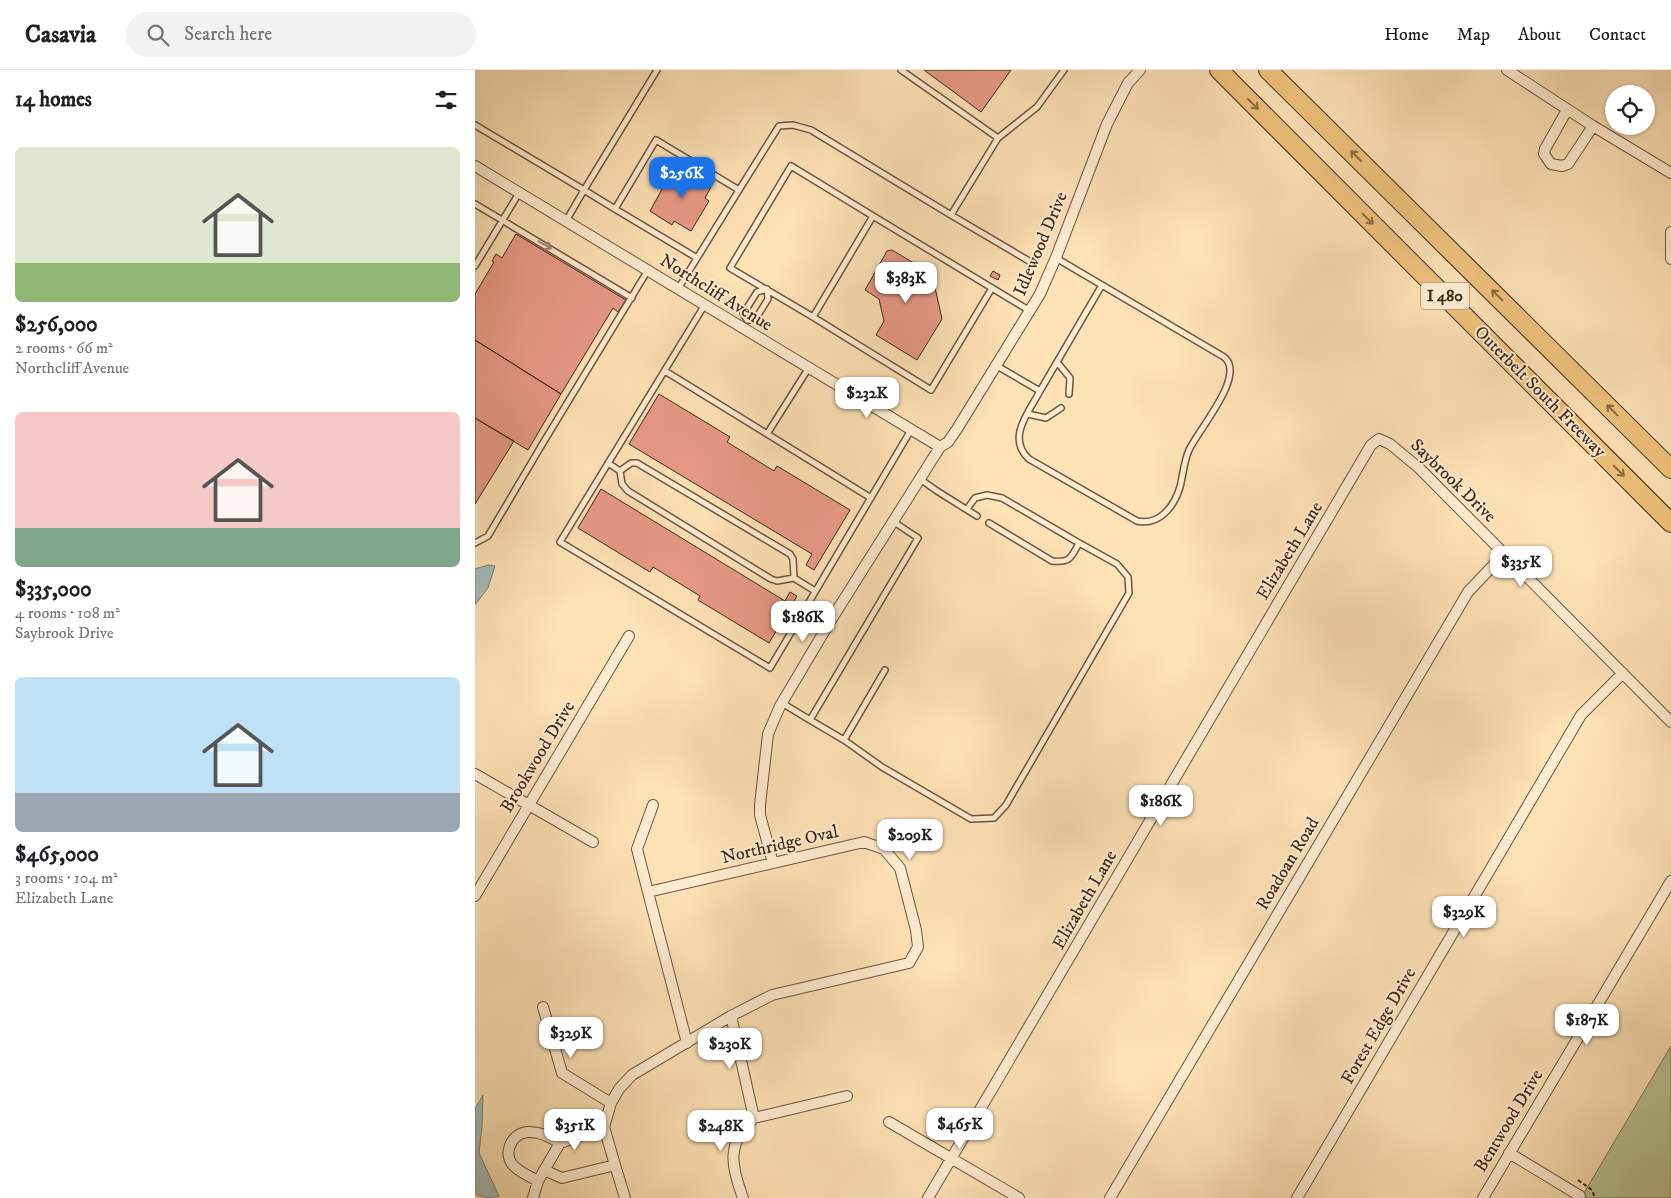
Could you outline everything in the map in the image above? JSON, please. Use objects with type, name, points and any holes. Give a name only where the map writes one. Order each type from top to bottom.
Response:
[{"type":"highway","name":"Outerbelt South Freeway","points":[[1219,70],[1671,523]]},
{"type":"highway","name":"I 480","points":[[1269,70],[1671,469]]},
{"type":"street","name":"Idlewood Drive","points":[[773,863],[759,815],[768,734],[782,703],[831,620],[940,447],[951,438],[1040,294],[1056,258],[1107,124],[1128,83],[1140,70]]},
{"type":"street","points":[[1507,70],[1567,110],[1671,173]]},
{"type":"street","points":[[1567,110],[1545,149],[1545,154],[1551,164],[1563,166],[1568,164],[1593,126]]},
{"type":"street","name":"Northcliff Avenue","points":[[475,166],[705,306],[745,325],[808,369],[940,447]]},
{"type":"street","points":[[1671,232],[1671,260]]},
{"type":"street","name":"Saybrook Drive","points":[[1379,439],[1390,444],[1419,468],[1671,722]]},
{"type":"street","name":"Elizabeth Lane","points":[[928,1198],[1371,445],[1379,439]]},
{"type":"street","name":"Roadoan Road","points":[[1110,1198],[1468,592],[1504,554]]},
{"type":"street","name":"Brookwood Drive","points":[[475,896],[629,636]]},
{"type":"street","name":"Forest Edge Drive","points":[[1297,1198],[1581,715],[1623,673]]},
{"type":"street","points":[[475,774],[593,842]]},
{"type":"street","points":[[653,805],[637,849],[687,1043]]},
{"type":"street","name":"Northridge Oval","points":[[604,1127],[611,1102],[619,1088],[632,1075],[731,1016],[772,995],[909,962],[918,947],[916,930],[900,868],[884,849],[864,842],[648,892]]},
{"type":"street","name":"Bentwood Drive","points":[[1483,1198],[1671,881]]},
{"type":"street","points":[[543,1007],[562,1073],[611,1102]]},
{"type":"street","points":[[731,1016],[754,1118]]},
{"type":"street","points":[[743,1198],[734,1165],[733,1148],[742,1128],[754,1118],[847,1096]]},
{"type":"street","points":[[889,1122],[1019,1198]]},
{"type":"street","points":[[533,1198],[538,1181],[560,1143],[604,1127],[625,1198]]},
{"type":"street","points":[[538,1181],[514,1167],[509,1158],[508,1148],[514,1138],[526,1132],[544,1134],[560,1143]]},
{"type":"street","points":[[1509,1153],[1580,1196]]},
{"type":"street","points":[[544,1170],[562,1178],[615,1165]]},
{"type":"lane","points":[[566,221],[657,70]]},
{"type":"lane","points":[[901,70],[998,138]]},
{"type":"lane","points":[[951,215],[998,138],[1037,107],[1064,70]]},
{"type":"lane","points":[[475,125],[697,258]]},
{"type":"lane","points":[[678,289],[779,126],[793,125],[813,131],[1029,262]]},
{"type":"lane","points":[[615,209],[657,140],[739,190]]},
{"type":"lane","points":[[992,288],[931,390],[730,268],[791,166],[1030,311]]},
{"type":"lane","points":[[475,266],[519,193]]},
{"type":"lane","points":[[475,204],[632,298]]},
{"type":"lane","points":[[813,317],[873,216]]},
{"type":"lane","points":[[1056,258],[1224,356],[1230,364],[1231,373],[1226,388],[1189,449],[1180,487],[1168,510],[1155,521],[1147,523],[1137,521],[1029,458],[1020,447],[1018,439],[1019,432],[1040,391],[1102,285]]},
{"type":"lane","points":[[475,543],[488,536],[648,270]]},
{"type":"lane","points":[[767,289],[767,299],[755,320],[745,325],[743,313],[757,292],[767,289]]},
{"type":"lane","points":[[705,306],[560,542],[770,668],[911,430]]},
{"type":"lane","points":[[1057,362],[1070,378],[1069,394]]},
{"type":"lane","points":[[997,366],[1040,391]]},
{"type":"lane","points":[[767,434],[808,369]]},
{"type":"lane","points":[[665,371],[871,498]]},
{"type":"lane","points":[[1029,414],[1046,418],[1061,408]]},
{"type":"lane","points":[[621,471],[631,463],[637,464],[790,554],[793,559],[794,578]]},
{"type":"lane","points":[[608,464],[621,471]]},
{"type":"lane","points":[[621,471],[622,484],[628,491],[763,574],[777,580],[794,578],[815,591]]},
{"type":"lane","points":[[920,479],[977,516]]},
{"type":"lane","points":[[782,703],[844,740],[882,767],[971,819],[994,818],[1006,805],[1129,593],[1128,577],[1117,564],[1002,498],[987,495],[975,498],[967,509]]},
{"type":"lane","points":[[810,720],[918,538],[894,522]]},
{"type":"lane","points":[[989,523],[1052,561],[1063,562],[1071,558],[1079,543]]},
{"type":"lane","points":[[844,740],[885,670]]},
{"type":"green space","points":[[1671,1046],[1671,1198],[1581,1198]]},
{"type":"water","points":[[488,565],[495,566],[488,588],[475,605],[475,569]]},
{"type":"water","points":[[483,1095],[479,1153],[499,1196],[493,1197],[475,1194],[475,1109]]},
{"type":"building","points":[[924,70],[1011,70],[981,112]]},
{"type":"building","points":[[677,165],[711,187],[705,198],[709,201],[691,231],[674,221],[672,225],[650,211]]},
{"type":"building","points":[[516,234],[626,300],[618,312],[613,308],[561,394],[475,340],[475,294],[494,262],[492,261],[496,254],[502,258]]},
{"type":"building","points":[[892,250],[932,274],[942,319],[917,360],[876,335],[884,321],[879,299],[865,290],[887,251]]},
{"type":"building","points":[[993,271],[1000,275],[998,280],[990,276]]},
{"type":"building","points":[[475,340],[561,394],[528,450],[475,418]]},
{"type":"building","points":[[659,394],[730,437],[727,442],[774,471],[777,466],[850,510],[814,570],[806,565],[812,554],[629,444]]},
{"type":"building","points":[[475,418],[514,441],[475,504]]},
{"type":"building","points":[[601,489],[785,601],[790,592],[797,596],[769,643],[698,600],[700,596],[653,567],[650,572],[578,528]]}]
